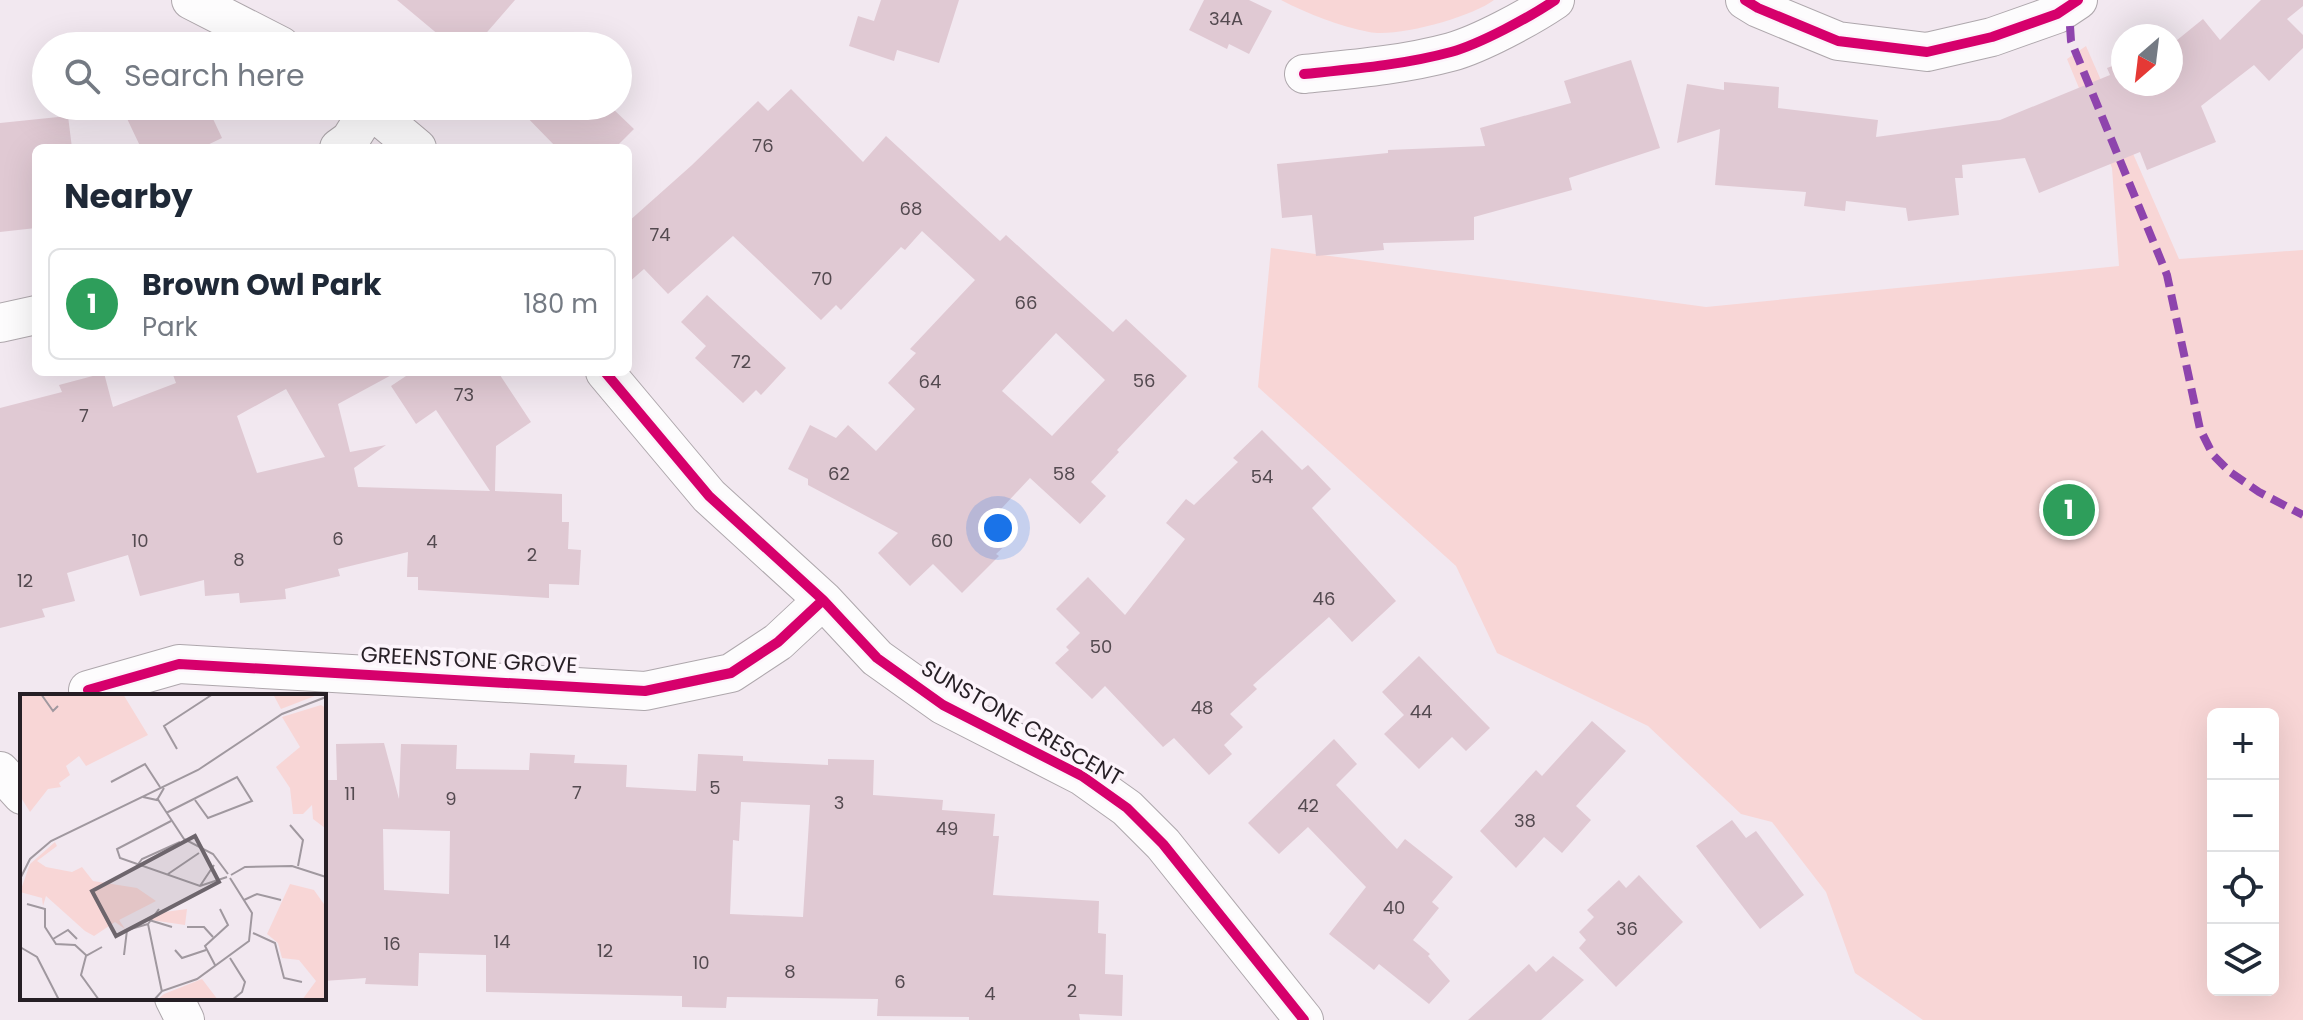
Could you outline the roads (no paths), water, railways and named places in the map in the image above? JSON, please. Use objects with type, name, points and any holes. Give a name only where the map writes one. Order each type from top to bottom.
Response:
[{"type":"street","points":[[191,0],[254,32]]},
{"type":"street","points":[[1304,74],[1390,65],[1453,51],[1535,14],[1555,0]]},
{"type":"street","points":[[1745,0],[1838,41],[1927,52],[1992,37],[2057,14],[2078,0]]},
{"type":"street","points":[[344,144],[361,120]]},
{"type":"street","points":[[384,120],[412,144]]},
{"type":"street","points":[[0,323],[32,316]]},
{"type":"street","name":"SUNSTONE CRESCENT","points":[[608,376],[709,496],[823,600],[877,658],[943,705],[1082,776],[1127,808],[1163,844],[1304,1020]]},
{"type":"street","name":"GREENSTONE GROVE","points":[[88,690],[179,664],[645,691],[731,673],[778,642],[823,600]]},
{"type":"street","points":[[0,771],[20,793]]},
{"type":"street","points":[[175,1000],[185,1020]]},
{"type":"place","name":"Brown Owl Park","points":[[2069,510]]}]
